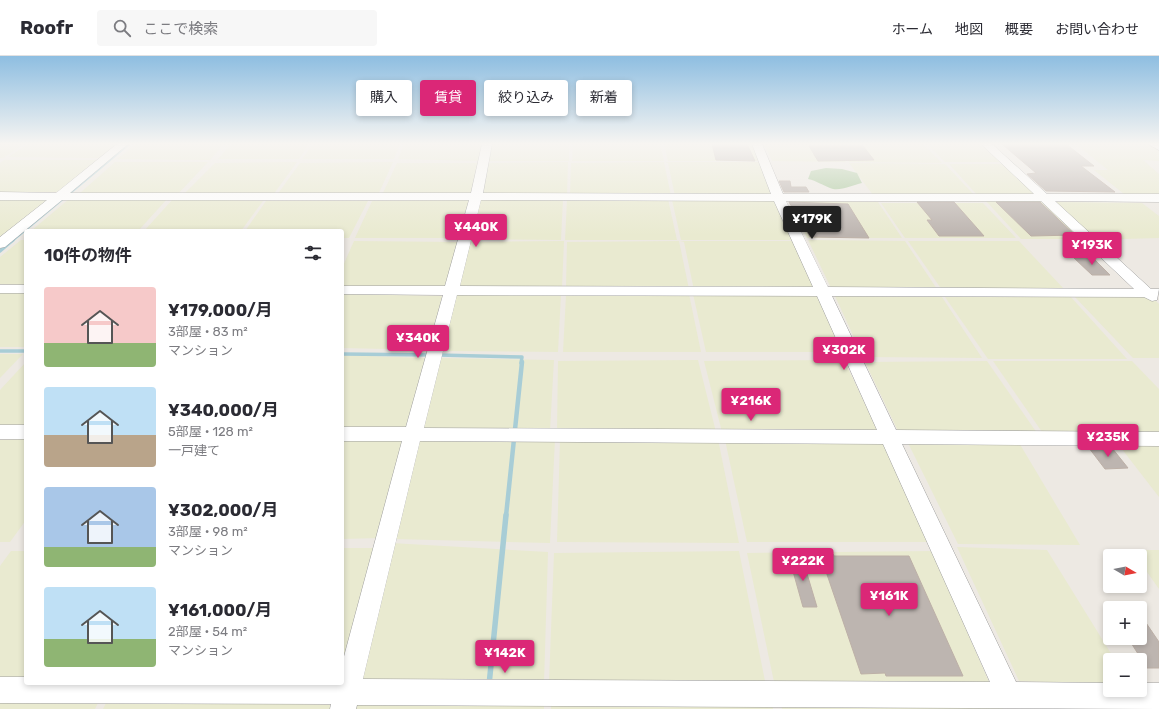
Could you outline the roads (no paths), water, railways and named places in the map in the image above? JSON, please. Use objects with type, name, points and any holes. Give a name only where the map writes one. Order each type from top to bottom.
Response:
[{"type":"street","points":[[0,244],[85,174]]},
{"type":"street","points":[[345,700],[413,434],[452,291],[481,174]]},
{"type":"street","points":[[769,174],[1012,702]]},
{"type":"street","points":[[1019,174],[1153,293],[1159,304]]},
{"type":"street","points":[[0,196],[1159,198]]},
{"type":"street","points":[[0,289],[24,289]]},
{"type":"street","points":[[344,290],[1153,293]]},
{"type":"street","points":[[0,432],[24,432]]},
{"type":"street","points":[[344,434],[1159,439]]},
{"type":"street","points":[[0,690],[345,700],[1012,702],[1159,696]]},
{"type":"waterway","points":[[26,229],[92,174]]},
{"type":"waterway","points":[[12,241],[24,231]]},
{"type":"waterway","points":[[0,251],[13,240]]},
{"type":"waterway","points":[[0,351],[24,351]]},
{"type":"waterway","points":[[344,354],[432,355]]},
{"type":"waterway","points":[[438,355],[522,357],[521,363]]},
{"type":"waterway","points":[[506,516],[522,362]]},
{"type":"waterway","points":[[489,685],[506,515]]}]
